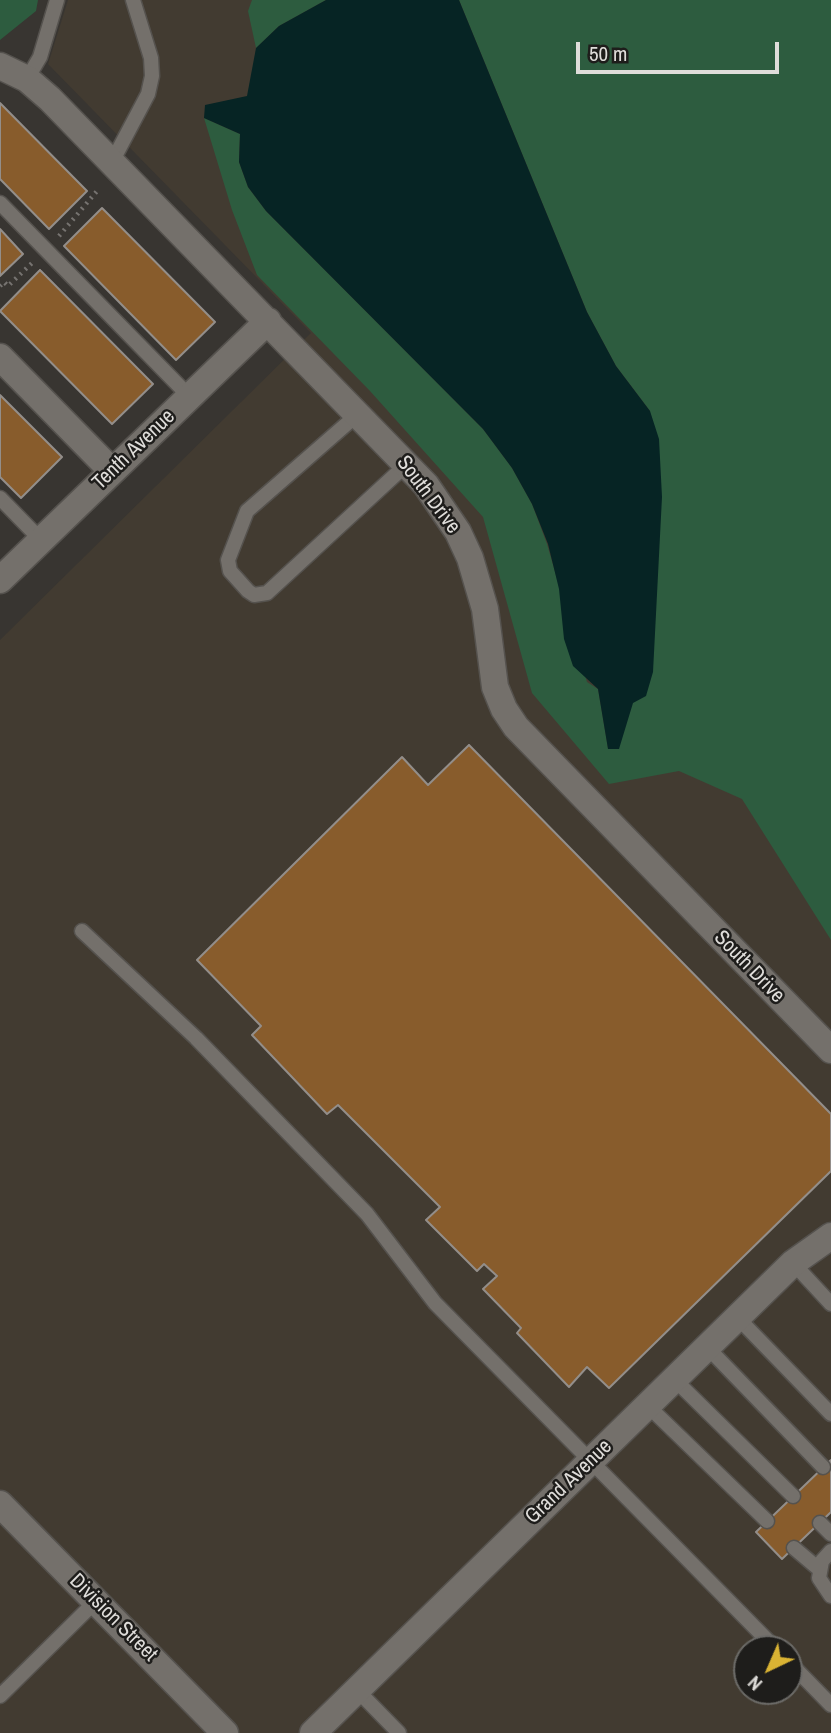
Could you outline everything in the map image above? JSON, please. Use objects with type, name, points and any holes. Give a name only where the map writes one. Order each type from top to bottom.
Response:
[{"type":"street","name":"South Drive","points":[[0,66],[27,79],[112,162],[407,464],[443,507],[471,558],[485,609],[495,687],[504,709],[516,727],[831,1050]]},
{"type":"street","name":"Tenth Avenue","points":[[0,580],[268,321]]},
{"type":"street","points":[[0,357],[112,471]]},
{"type":"street","name":"Grand Avenue","points":[[313,1733],[793,1263],[831,1236]]},
{"type":"street","name":"Division Street","points":[[0,1504],[96,1601],[213,1728]]},
{"type":"lane","points":[[27,79],[40,57],[57,0]]},
{"type":"lane","points":[[112,162],[148,94],[152,76],[151,58],[133,0]]},
{"type":"lane","points":[[0,203],[189,396]]},
{"type":"lane","points":[[358,414],[247,510],[228,560],[230,571],[248,591],[254,595],[267,593],[407,464]]},
{"type":"lane","points":[[0,498],[41,540]]},
{"type":"lane","points":[[82,931],[196,1038],[367,1214],[435,1303],[762,1635]]},
{"type":"lane","points":[[793,1263],[831,1304]]},
{"type":"lane","points":[[737,1317],[831,1415]]},
{"type":"lane","points":[[706,1347],[823,1467]]},
{"type":"lane","points":[[674,1379],[793,1496]]},
{"type":"lane","points":[[647,1405],[767,1521]]},
{"type":"lane","points":[[820,1523],[831,1534]]},
{"type":"lane","points":[[794,1548],[820,1570]]},
{"type":"lane","points":[[831,1550],[822,1561],[819,1578],[831,1596]]},
{"type":"lane","points":[[0,1696],[96,1601]]},
{"type":"lane","points":[[803,1676],[831,1705]]},
{"type":"lane","points":[[357,1690],[399,1733]]},
{"type":"path","points":[[53,242],[80,218],[75,213],[97,191]]},
{"type":"path","points":[[0,286],[4,282],[10,288],[33,261]]},
{"type":"shaded area","points":[[68,0],[602,0],[831,495],[831,1733],[0,1733],[0,640],[311,333],[48,64]]},
{"type":"green space","points":[[0,0],[38,0],[36,11],[0,40]]},
{"type":"green space","points":[[252,0],[326,0],[279,26],[256,48],[248,11]]},
{"type":"green space","points":[[459,0],[831,0],[831,940],[742,799],[679,771],[609,784],[532,693],[483,517],[370,391],[257,275],[232,210],[204,118],[240,134],[239,162],[248,187],[266,211],[483,429],[512,468],[532,504],[547,544],[587,682],[598,689],[608,748],[650,411],[616,366],[587,312]]},
{"type":"water","points":[[326,0],[459,0],[587,312],[616,366],[650,411],[659,439],[662,497],[653,672],[646,696],[633,703],[619,749],[608,749],[598,689],[573,666],[564,639],[559,589],[548,544],[532,504],[512,468],[483,429],[266,211],[248,187],[239,162],[240,134],[204,118],[205,105],[247,96],[256,48],[279,26]]},
{"type":"building","points":[[0,103],[87,191],[49,229],[0,179]]},
{"type":"building","points":[[102,208],[215,322],[176,360],[64,246]]},
{"type":"building","points":[[0,229],[23,254],[0,276]]},
{"type":"building","points":[[40,270],[153,384],[112,424],[0,311]]},
{"type":"building","points":[[0,395],[62,457],[21,498],[0,477]]},
{"type":"building","points":[[469,745],[831,1114],[831,1171],[609,1388],[587,1367],[569,1387],[517,1333],[521,1328],[483,1289],[497,1276],[484,1264],[477,1271],[426,1220],[440,1207],[338,1105],[327,1114],[252,1035],[261,1026],[197,960],[402,757],[428,785]]},
{"type":"building","points":[[831,1460],[831,1512],[782,1559],[756,1532]]}]
